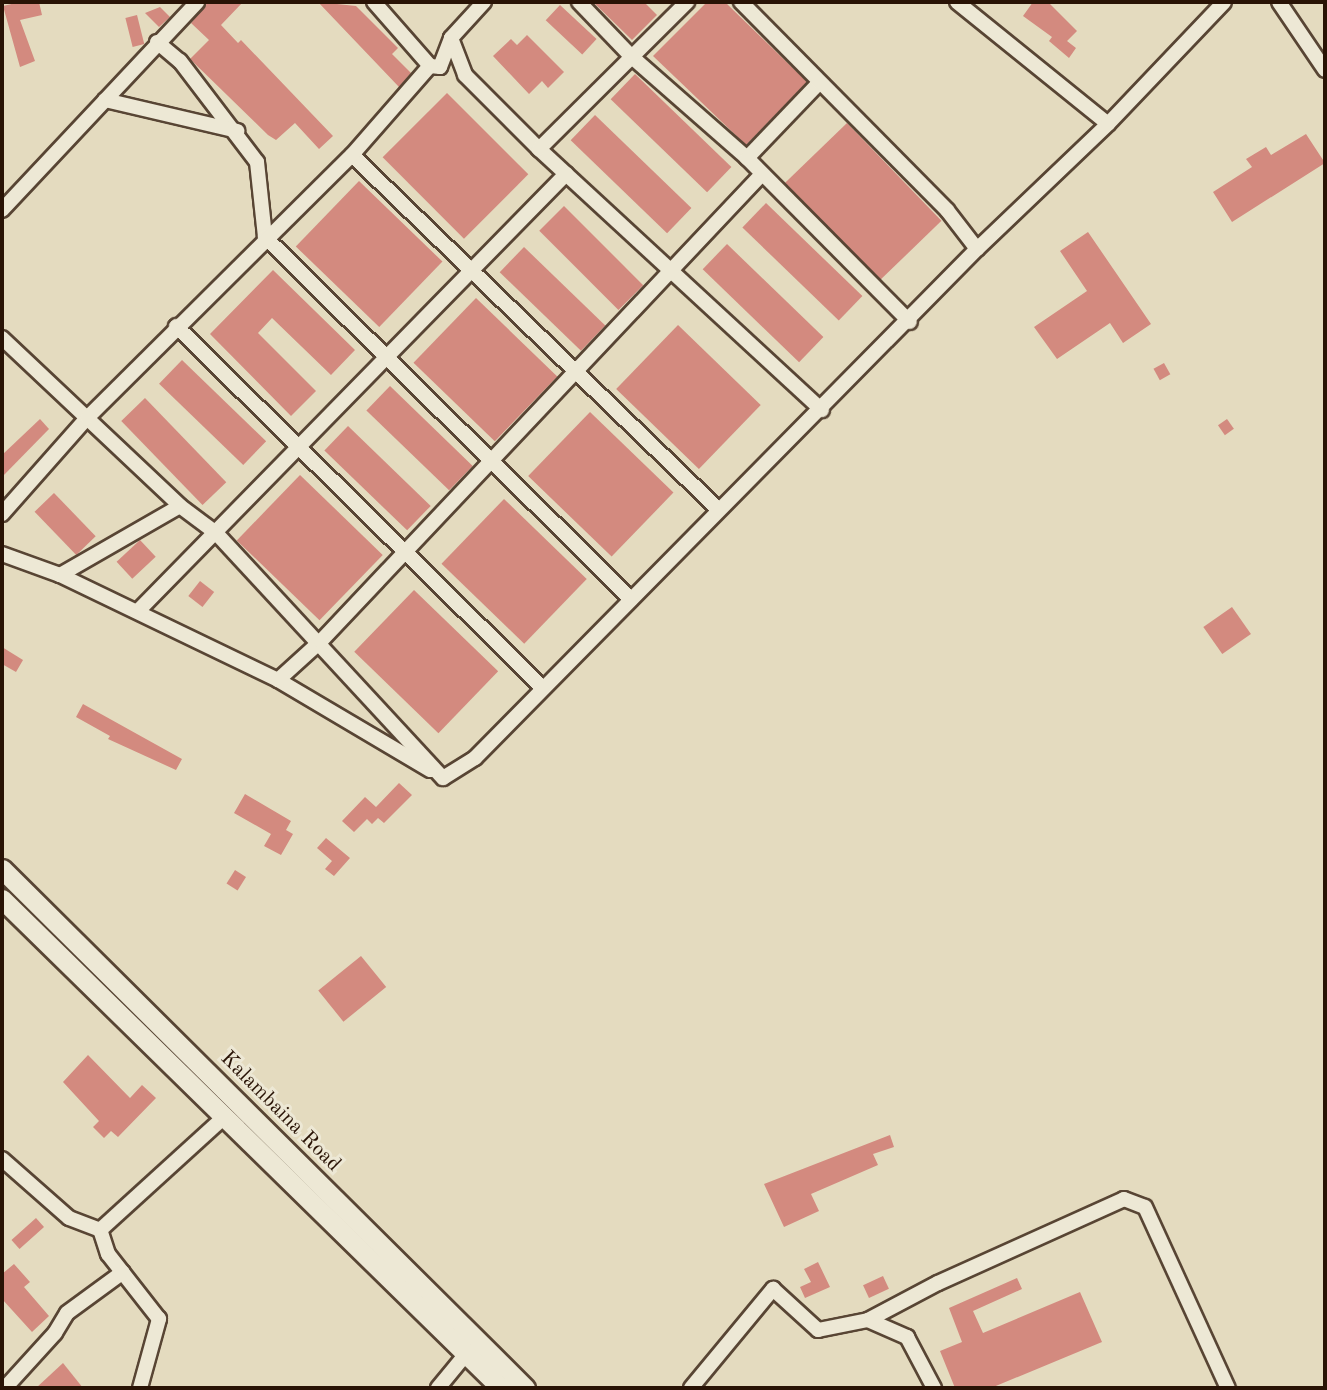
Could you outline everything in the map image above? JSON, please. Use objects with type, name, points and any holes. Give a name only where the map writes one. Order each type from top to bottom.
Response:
[{"type":"main road","name":"Kalambaina Road","points":[[2,869],[525,1388]]},
{"type":"main road","points":[[4,905],[501,1388]]},
{"type":"street","points":[[2,210],[197,2]]},
{"type":"street","points":[[374,2],[435,67],[466,75]]},
{"type":"street","points":[[2,514],[87,418],[176,326],[352,155],[435,67],[451,38],[484,2]]},
{"type":"street","points":[[579,2],[632,57],[747,158],[910,322]]},
{"type":"street","points":[[539,149],[687,2]]},
{"type":"street","points":[[741,2],[947,210],[977,249]]},
{"type":"street","points":[[957,2],[1108,124]]},
{"type":"street","points":[[443,778],[475,758],[718,509],[910,322],[977,249],[1108,124],[1224,2]]},
{"type":"street","points":[[1279,2],[1325,70]]},
{"type":"street","points":[[451,38],[466,75],[539,149],[822,410]]},
{"type":"street","points":[[157,42],[180,61],[237,131],[257,162],[265,237],[385,360],[631,599]]},
{"type":"street","points":[[747,158],[819,83]]},
{"type":"street","points":[[105,100],[237,131]]},
{"type":"street","points":[[352,155],[474,269],[718,509]]},
{"type":"street","points":[[138,611],[566,174]]},
{"type":"street","points":[[278,680],[321,641],[762,174]]},
{"type":"street","points":[[176,326],[543,688]]},
{"type":"street","points":[[2,338],[180,506],[216,533],[321,641],[443,778]]},
{"type":"street","points":[[60,575],[180,506]]},
{"type":"street","points":[[2,554],[60,575],[278,680],[443,778]]},
{"type":"street","points":[[100,1230],[224,1116]]},
{"type":"street","points":[[2,1159],[69,1218],[100,1230]]},
{"type":"street","points":[[691,1388],[773,1289],[818,1329],[868,1320],[938,1283],[1124,1199],[1145,1207],[1228,1388]]},
{"type":"street","points":[[100,1230],[108,1254],[159,1319],[140,1388]]},
{"type":"street","points":[[5,1388],[55,1333],[66,1312],[123,1272]]},
{"type":"street","points":[[868,1320],[906,1337],[934,1388]]},
{"type":"street","points":[[438,1388],[466,1354]]},
{"type":"building","points":[[39,2],[42,15],[20,20],[35,61],[20,67],[3,6]]},
{"type":"building","points":[[208,2],[243,2],[221,25],[238,43],[241,40],[333,136],[319,149],[295,123],[276,140],[268,135],[190,59],[209,40],[191,23]]},
{"type":"building","points":[[318,2],[356,6],[398,48],[392,54],[411,73],[399,87]]},
{"type":"building","points":[[593,2],[644,2],[657,15],[632,40]]},
{"type":"building","points":[[707,2],[725,2],[807,82],[746,145],[653,56]]},
{"type":"building","points":[[1033,2],[1048,2],[1077,31],[1067,41],[1076,48],[1069,58],[1049,41],[1052,37],[1023,16]]},
{"type":"building","points":[[560,5],[597,39],[582,54],[546,20]]},
{"type":"building","points":[[160,7],[170,17],[159,27],[145,13]]},
{"type":"building","points":[[137,15],[144,44],[133,47],[125,18]]},
{"type":"building","points":[[527,35],[564,72],[548,88],[542,81],[529,94],[493,56],[511,39],[517,45]]},
{"type":"building","points":[[635,74],[731,167],[707,192],[611,99]]},
{"type":"building","points":[[447,93],[528,174],[464,239],[383,157]]},
{"type":"building","points":[[595,115],[691,208],[667,233],[571,140]]},
{"type":"building","points":[[847,123],[941,221],[880,281],[785,183]]},
{"type":"building","points":[[1306,134],[1325,163],[1232,222],[1213,192],[1252,167],[1246,159],[1266,147],[1271,155]]},
{"type":"building","points":[[359,181],[442,262],[379,327],[296,246]]},
{"type":"building","points":[[766,203],[862,296],[839,321],[742,227]]},
{"type":"building","points":[[564,206],[643,285],[618,310],[539,231]]},
{"type":"building","points":[[1088,232],[1151,324],[1123,343],[1110,323],[1057,359],[1034,327],[1087,291],[1060,251]]},
{"type":"building","points":[[727,244],[823,337],[799,362],[703,269]]},
{"type":"building","points":[[524,247],[605,325],[581,351],[500,272]]},
{"type":"building","points":[[273,270],[355,350],[331,375],[272,318],[258,333],[316,391],[291,416],[210,334]]},
{"type":"building","points":[[476,298],[557,376],[495,441],[413,363]]},
{"type":"building","points":[[678,325],[761,405],[699,469],[616,389]]},
{"type":"building","points":[[182,360],[266,441],[243,465],[159,384]]},
{"type":"building","points":[[1164,363],[1170,374],[1160,380],[1154,369]]},
{"type":"building","points":[[390,386],[473,466],[449,490],[366,410]]},
{"type":"building","points":[[145,398],[226,482],[203,505],[121,421]]},
{"type":"building","points":[[590,412],[673,493],[612,557],[528,476]]},
{"type":"building","points":[[40,419],[49,429],[2,477],[2,455]]},
{"type":"building","points":[[1227,419],[1234,429],[1225,435],[1218,425]]},
{"type":"building","points":[[348,426],[431,506],[407,530],[324,450]]},
{"type":"building","points":[[300,475],[383,555],[320,620],[237,540]]},
{"type":"building","points":[[54,493],[96,536],[76,555],[35,512]]},
{"type":"building","points":[[504,499],[587,579],[524,644],[441,564]]},
{"type":"building","points":[[140,540],[156,557],[132,579],[117,562]]},
{"type":"building","points":[[200,581],[214,592],[202,607],[188,596]]},
{"type":"building","points":[[414,590],[498,671],[438,733],[354,652]]},
{"type":"building","points":[[1232,607],[1251,634],[1222,654],[1203,627]]},
{"type":"building","points":[[2,647],[23,660],[16,672],[2,664]]},
{"type":"building","points":[[83,704],[182,759],[176,770],[108,739],[110,736],[76,717]]},
{"type":"building","points":[[399,783],[412,795],[384,823],[378,818],[372,824],[367,819],[354,832],[342,821],[365,797],[376,807]]},
{"type":"building","points":[[245,794],[291,821],[286,830],[293,834],[281,855],[264,846],[271,834],[234,813]]},
{"type":"building","points":[[326,838],[350,858],[334,876],[325,869],[332,861],[317,848]]},
{"type":"building","points":[[235,870],[246,877],[238,890],[227,884]]},
{"type":"building","points":[[361,956],[386,987],[343,1022],[318,991]]},
{"type":"building","points":[[88,1055],[130,1098],[142,1085],[156,1098],[118,1137],[111,1131],[104,1138],[93,1127],[99,1121],[63,1082]]},
{"type":"building","points":[[890,1135],[894,1147],[873,1154],[878,1165],[811,1194],[819,1211],[784,1227],[764,1184]]},
{"type":"building","points":[[36,1218],[44,1227],[20,1249],[11,1240]]},
{"type":"building","points":[[818,1262],[830,1287],[805,1298],[800,1287],[811,1282],[804,1269]]},
{"type":"building","points":[[14,1264],[30,1282],[24,1287],[49,1316],[32,1332],[2,1299],[2,1274]]},
{"type":"building","points":[[883,1276],[889,1289],[869,1298],[863,1285]]},
{"type":"building","points":[[1017,1278],[1022,1289],[973,1311],[983,1333],[1080,1292],[1102,1342],[991,1388],[955,1388],[940,1351],[962,1342],[949,1308]]},
{"type":"building","points":[[63,1363],[83,1388],[36,1388]]}]
